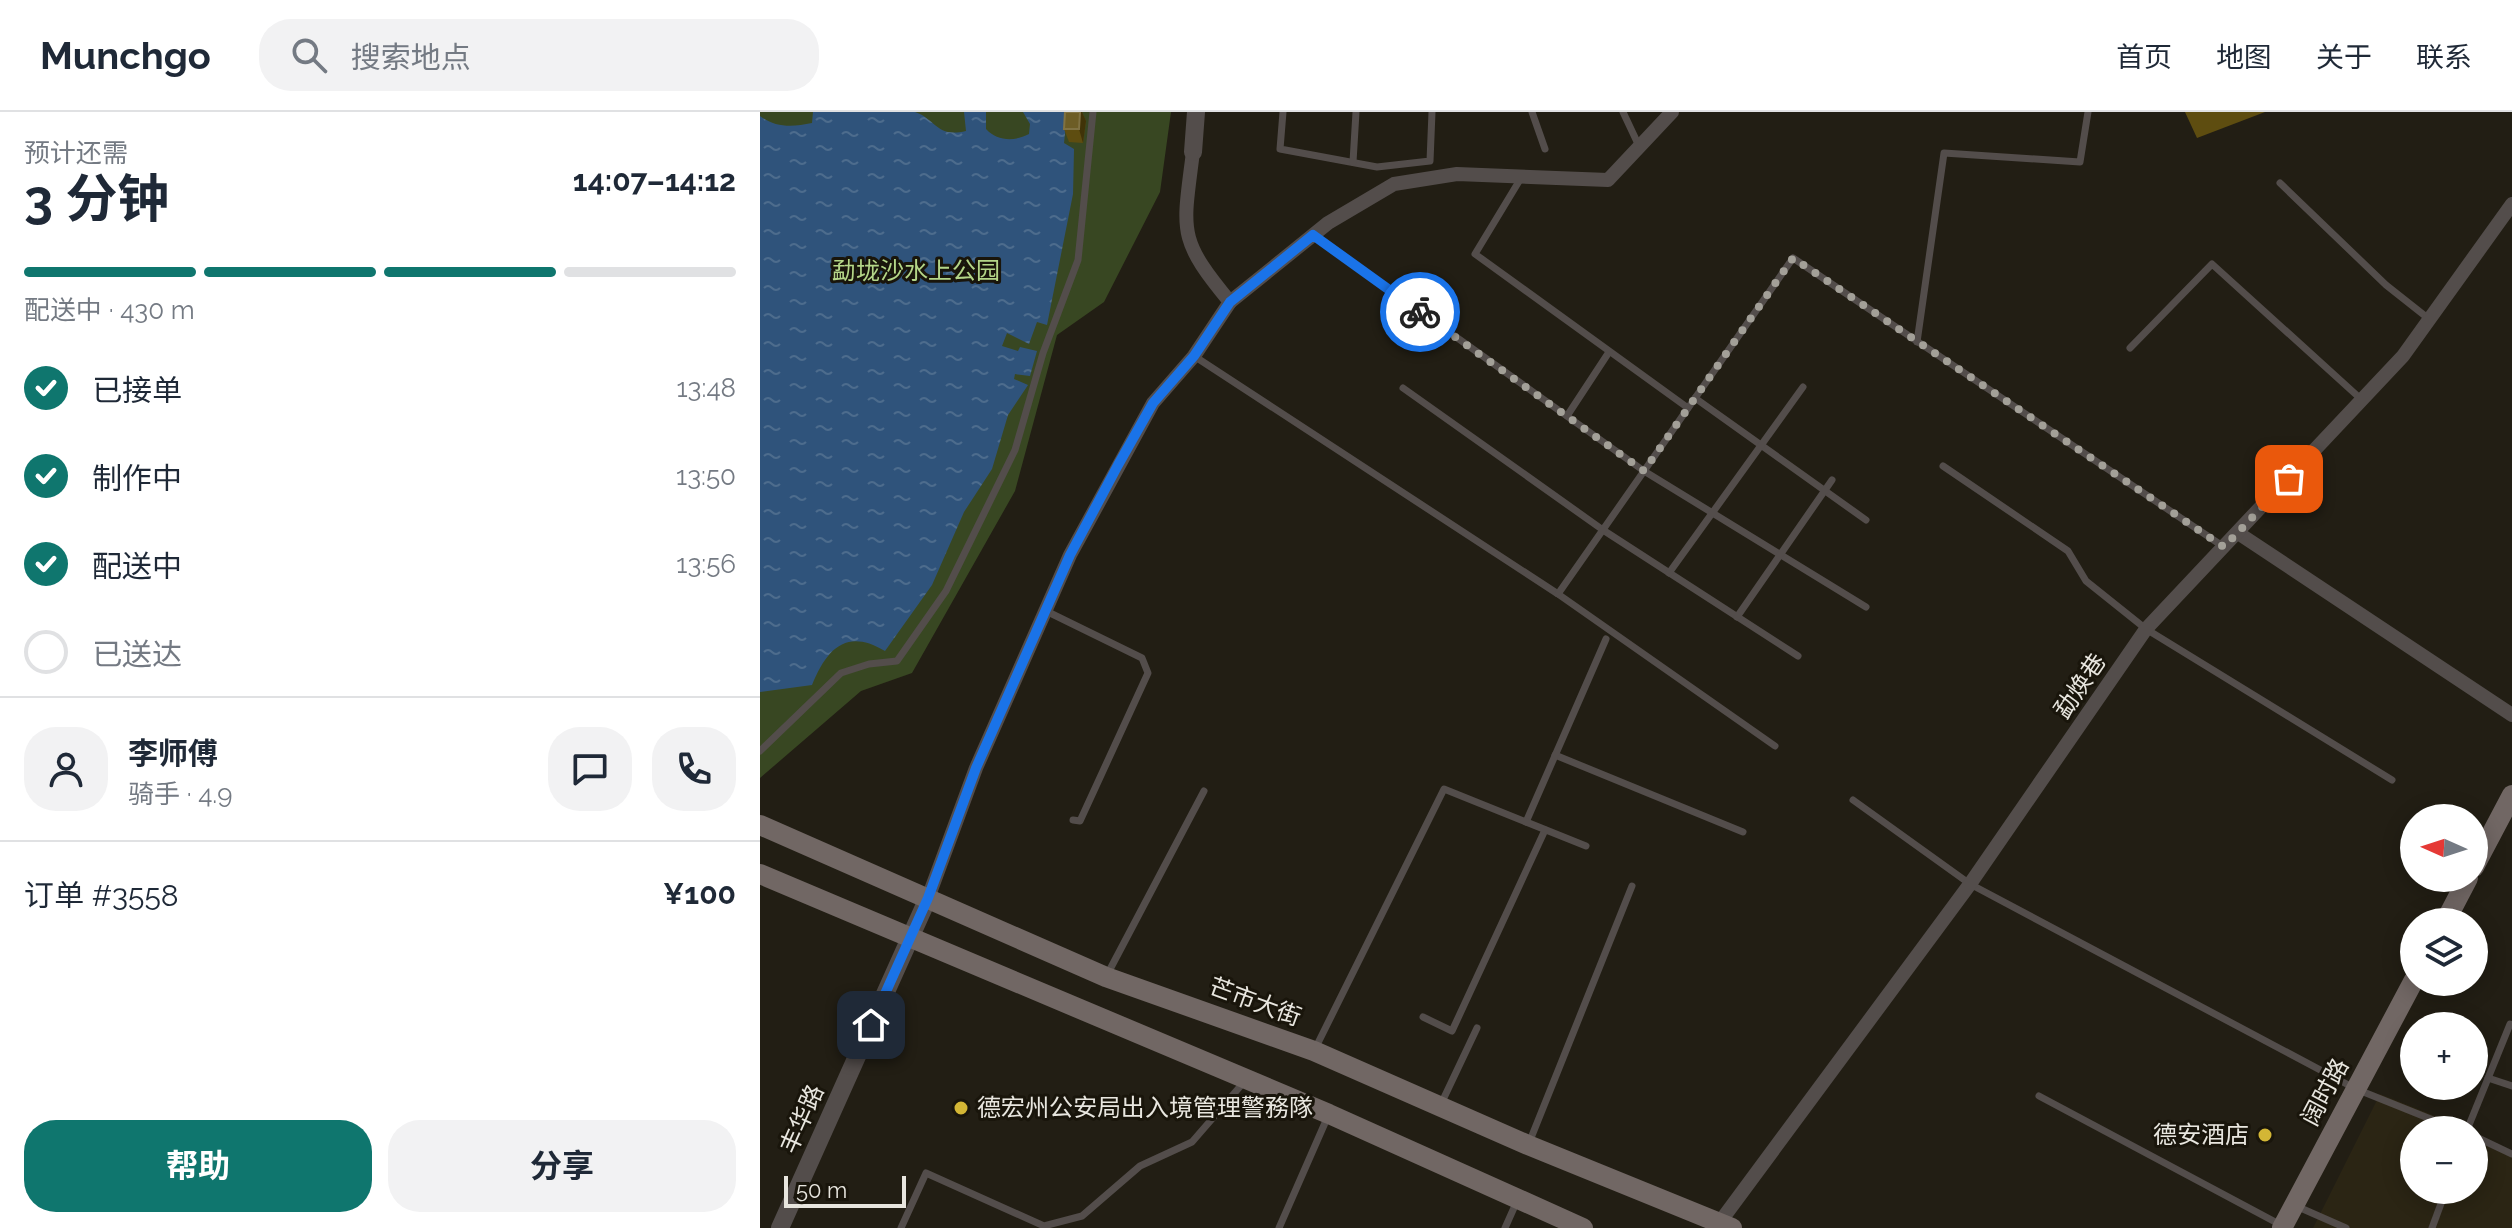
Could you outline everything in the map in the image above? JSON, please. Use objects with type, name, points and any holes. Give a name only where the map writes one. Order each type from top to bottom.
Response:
[{"type":"main road","points":[[2488,840],[2512,795]]},
{"type":"main road","name":"芒市大街","points":[[760,825],[1106,977],[1314,1051],[1441,1104],[1528,1145],[1726,1225]]},
{"type":"main road","points":[[760,874],[1329,1114],[1583,1228]]},
{"type":"main road","name":"阔时路","points":[[2283,1227],[2405,996]]},
{"type":"street","points":[[1196,112],[1184,223],[1196,260],[1230,302]]},
{"type":"street","points":[[928,898],[976,768],[1070,555],[1153,403],[1194,356],[1230,302],[1313,235],[1394,184],[1457,174],[1608,180],[1672,112]]},
{"type":"street","name":"勐焕巷","points":[[1726,1225],[1970,884],[2146,629],[2403,356],[2512,204]]},
{"type":"street","points":[[2238,533],[2512,715]]},
{"type":"street","name":"丰华路","points":[[780,1228],[928,898]]},
{"type":"lane","points":[[760,751],[841,673],[869,664],[897,661],[946,591],[1015,450],[1043,353],[1078,260],[1093,112]]},
{"type":"lane","points":[[1283,112],[1280,149],[1377,167],[1430,161],[1432,112]]},
{"type":"lane","points":[[1353,162],[1356,112]]},
{"type":"lane","points":[[1532,112],[1545,149]]},
{"type":"lane","points":[[1623,112],[1639,148]]},
{"type":"lane","points":[[1917,342],[1944,153],[2080,162],[2088,112]]},
{"type":"lane","points":[[1521,178],[1475,254],[1688,408]]},
{"type":"lane","points":[[2280,183],[2386,285],[2429,319]]},
{"type":"lane","points":[[1313,235],[1644,471],[1866,607]]},
{"type":"lane","points":[[1558,594],[1793,258],[2224,547]]},
{"type":"lane","points":[[2130,348],[2212,264],[2362,400]]},
{"type":"lane","points":[[1567,416],[1609,352]]},
{"type":"lane","points":[[1194,356],[1558,594],[1775,746]]},
{"type":"lane","points":[[1669,573],[1803,387]]},
{"type":"lane","points":[[1403,388],[1603,530],[1798,656]]},
{"type":"lane","points":[[1695,398],[1866,520]]},
{"type":"lane","points":[[1943,466],[2068,551],[2086,581],[2146,629],[2392,780]]},
{"type":"lane","points":[[1737,617],[1832,480]]},
{"type":"lane","points":[[1046,611],[1142,658],[1148,673],[1080,821],[1073,820]]},
{"type":"lane","points":[[1526,822],[1606,639]]},
{"type":"lane","points":[[1555,755],[1743,832]]},
{"type":"lane","points":[[1314,1051],[1444,789],[1586,846]]},
{"type":"lane","points":[[1106,977],[1204,791]]},
{"type":"lane","points":[[1853,800],[1970,884],[2356,1089],[2423,1116]]},
{"type":"lane","points":[[1423,1017],[1452,1031],[1545,830]]},
{"type":"lane","points":[[1528,1145],[1632,886]]},
{"type":"lane","points":[[2510,1024],[2488,1078],[2512,1086]]},
{"type":"lane","points":[[1441,1104],[1477,1028]]},
{"type":"lane","points":[[901,1228],[926,1173],[1044,1226],[1082,1216],[1140,1166],[1192,1142],[1245,1080]]},
{"type":"lane","points":[[2039,1096],[2283,1227]]},
{"type":"lane","points":[[1279,1228],[1329,1114]]},
{"type":"lane","points":[[2488,1143],[2512,1154]]},
{"type":"lane","points":[[1505,1228],[1518,1198]]},
{"type":"lane","points":[[2432,1228],[2441,1204]]},
{"type":"lane","points":[[2294,1206],[2346,1228]]},
{"type":"shaded area","points":[[2380,1094],[2435,1116],[2400,1116],[2400,1204],[2488,1204],[2488,1144],[2512,1156],[2512,1228],[2313,1228]]},
{"type":"green space","name":"勐垅沙水上公园","points":[[760,112],[1171,112],[1160,192],[1104,302],[1057,335],[1015,491],[912,673],[861,691],[760,778]]},
{"type":"water","name":"勐垅沙水上公园","points":[[813,112],[915,112],[942,130],[956,132],[966,131],[964,112],[986,112],[986,129],[1000,138],[1012,139],[1029,134],[1030,124],[1023,112],[1079,112],[1067,115],[1064,143],[1074,149],[1073,194],[1047,325],[1037,322],[1029,344],[1007,333],[1002,346],[1018,351],[1020,347],[1037,351],[1030,376],[1015,374],[1014,379],[1028,385],[1008,415],[992,469],[964,512],[932,585],[885,651],[860,641],[849,642],[824,661],[812,685],[760,692],[760,116],[785,126],[812,123]]},
{"type":"building","points":[[1065,112],[1080,112],[1079,129],[1064,129]]},
{"type":"way so far","points":[[1420,312],[1644,471],[1793,258],[2224,547],[2289,479]]},
{"type":"place","name":"德宏州公安局出入境管理警務隊","points":[[961,1108]]},
{"type":"place","name":"德安酒店","points":[[2265,1135]]},
{"type":"route","points":[[871,1025],[928,898],[976,768],[1070,555],[1153,403],[1194,356],[1230,302],[1313,235],[1420,312]]}]
